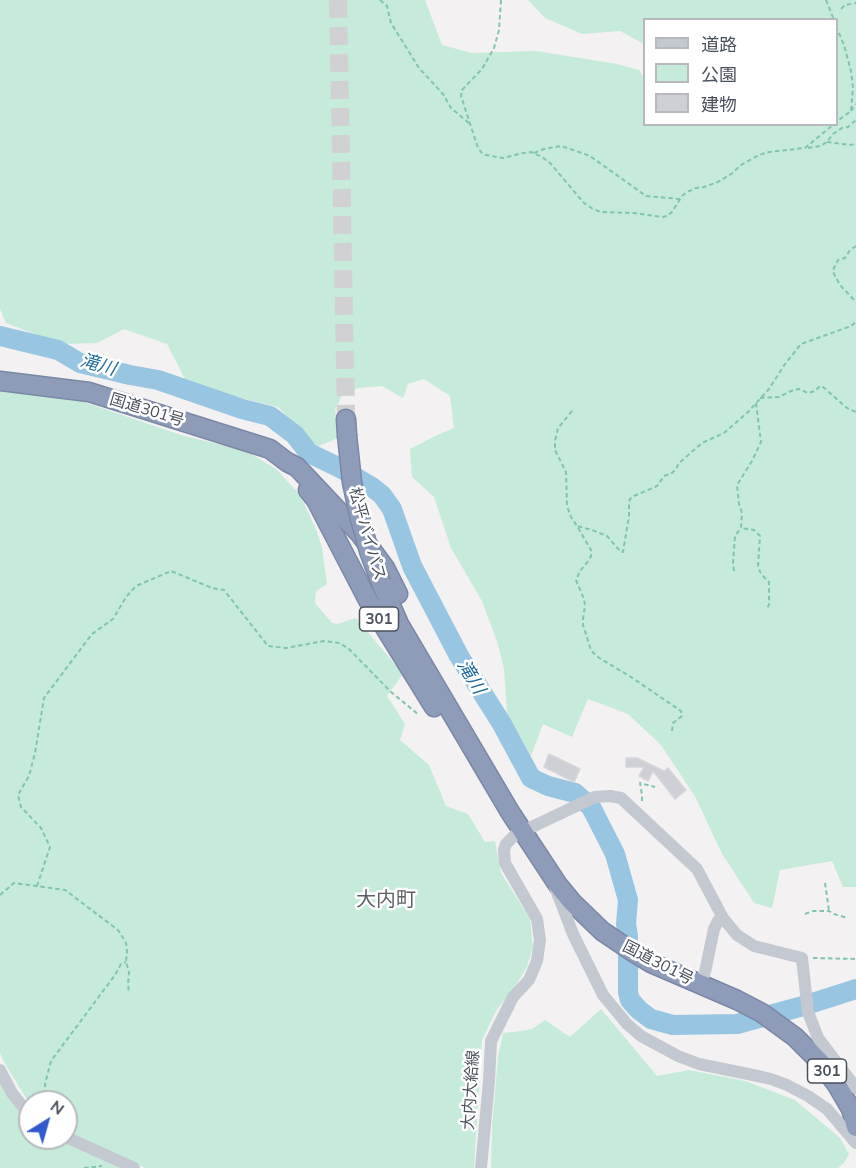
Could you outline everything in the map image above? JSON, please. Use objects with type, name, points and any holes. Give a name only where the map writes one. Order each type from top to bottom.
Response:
[{"type":"highway","name":"国道301号","points":[[0,381],[89,392],[270,449],[287,462]]},
{"type":"highway","name":"松平バイパス","points":[[347,427],[352,482],[359,515],[381,583],[399,624],[484,767]]},
{"type":"highway","name":"301","points":[[287,462],[297,467],[345,517],[385,568],[428,653],[473,729],[475,736],[472,748]]},
{"type":"highway","name":"301","points":[[287,462],[316,500],[369,602],[430,702],[466,756],[472,762],[484,767]]},
{"type":"highway","name":"国道301号","points":[[484,767],[510,812],[555,880],[588,918],[617,942],[651,963],[737,1000],[762,1013],[781,1027],[805,1046],[828,1074],[851,1109],[856,1127]]},
{"type":"street","points":[[524,830],[595,798],[610,796],[621,798],[697,868],[722,917],[737,935],[754,946],[802,958],[808,1012],[818,1038],[856,1088]]},
{"type":"street","name":"大内大給線","points":[[481,1168],[491,1041],[513,998],[529,980],[537,961],[540,939],[537,919],[505,863],[504,857],[504,850],[509,840],[524,830]]},
{"type":"street","points":[[555,880],[555,888],[573,934],[591,971],[603,995],[627,1024],[642,1036],[678,1056],[699,1064],[771,1079],[787,1085],[827,1109],[856,1143]]},
{"type":"street","points":[[700,984],[705,972],[714,929],[722,917]]},
{"type":"street","points":[[0,1070],[18,1101]]},
{"type":"street","points":[[78,1142],[134,1168]]},
{"type":"path","points":[[381,0],[387,6],[391,23],[419,68],[443,94],[451,108],[471,125]]},
{"type":"path","points":[[501,0],[499,30],[494,48],[482,69],[462,90],[461,96],[478,148],[482,153],[502,158],[561,146],[590,156],[646,196],[680,199]]},
{"type":"path","points":[[826,0],[833,18]]},
{"type":"path","points":[[841,9],[845,5],[856,3]]},
{"type":"path","points":[[838,29],[851,71],[853,87],[851,111]]},
{"type":"path","points":[[838,121],[856,104]]},
{"type":"path","points":[[534,153],[550,163],[584,203],[593,209],[601,212],[663,217],[672,212],[687,192],[718,182],[759,155],[820,146],[827,142],[833,134],[848,127],[856,120]]},
{"type":"path","points":[[805,148],[831,126]]},
{"type":"path","points":[[827,142],[856,144]]},
{"type":"path","points":[[856,246],[845,258],[838,260],[833,270],[840,285],[856,302]]},
{"type":"path","points":[[577,526],[607,536],[623,552],[630,499],[658,485],[664,476],[672,473],[679,463],[702,443],[724,433],[769,389],[801,344],[851,326],[856,322]]},
{"type":"path","points":[[760,398],[779,397],[799,389],[808,393],[820,386],[847,408],[856,412]]},
{"type":"path","points":[[734,571],[735,536],[741,528],[742,513],[737,486],[761,442],[756,403]]},
{"type":"path","points":[[572,411],[558,428],[555,450],[566,472],[567,506],[591,550],[591,556],[576,580],[585,606],[583,625],[591,650],[596,656],[681,711],[682,716],[673,723],[672,731]]},
{"type":"path","points":[[741,528],[754,530],[760,536],[758,566],[761,574],[770,582],[770,605],[767,608]]},
{"type":"path","points":[[37,886],[50,847],[41,828],[21,807],[18,795],[29,776],[44,698],[92,634],[113,619],[126,597],[136,586],[171,572],[224,591],[268,646],[286,648],[324,641],[340,643],[350,650],[391,692],[419,715]]},
{"type":"path","points":[[636,812],[642,801],[640,783],[655,787]]},
{"type":"path","points":[[0,895],[14,883],[65,890],[118,930],[126,943],[129,992]]},
{"type":"path","points":[[825,883],[829,911]]},
{"type":"path","points":[[805,914],[813,911],[829,911],[848,918]]},
{"type":"path","points":[[802,958],[856,959]]},
{"type":"path","points":[[46,1090],[45,1083],[51,1061],[122,964],[126,962]]},
{"type":"path","points":[[84,1168],[105,1167]]},
{"type":"green space","points":[[0,0],[425,0],[442,45],[472,53],[536,51],[617,64],[639,70],[643,76],[643,126],[838,126],[838,18],[643,18],[643,43],[620,31],[582,34],[545,18],[528,0],[856,0],[856,887],[843,887],[832,861],[780,870],[772,908],[754,903],[721,852],[696,798],[661,745],[628,714],[588,699],[572,737],[543,724],[531,756],[507,713],[504,669],[497,641],[482,601],[451,548],[434,497],[412,477],[410,449],[454,428],[450,396],[424,379],[408,384],[403,398],[382,386],[358,388],[342,396],[335,409],[338,438],[317,447],[278,407],[188,385],[167,344],[124,329],[97,343],[60,344],[6,323],[0,309]]},
{"type":"green space","points":[[0,389],[63,395],[181,435],[246,451],[276,469],[300,495],[322,547],[327,584],[316,591],[315,603],[332,623],[337,624],[356,618],[403,674],[387,696],[405,724],[400,740],[429,765],[446,806],[468,814],[485,842],[495,841],[501,873],[530,919],[533,947],[527,967],[496,1011],[482,1040],[474,1168],[145,1168],[78,1136],[78,1090],[21,1090],[0,1053]]},
{"type":"green space","points":[[601,1009],[657,1076],[689,1070],[745,1081],[795,1100],[840,1138],[849,1154],[844,1163],[838,1168],[491,1168],[498,1057],[503,1033],[532,1029],[545,1020],[570,1037]]},
{"type":"green space","points":[[0,1079],[18,1110],[18,1150],[78,1149],[119,1168],[0,1168]]},
{"type":"building","points":[[549,754],[580,769],[574,782],[544,767]]},
{"type":"building","points":[[626,758],[637,758],[664,771],[668,768],[686,790],[675,799],[653,771],[648,781],[639,776],[644,767],[626,767]]},
{"type":"waterway","name":"滝川","points":[[0,336],[58,350],[80,363],[158,380],[242,409],[270,416],[295,435],[309,453],[340,468],[382,495],[392,509],[412,566],[459,656],[502,724],[531,778],[548,786],[575,793],[591,807],[615,854],[628,900],[626,924],[628,992],[630,1000],[639,1010],[651,1019],[673,1025],[737,1024],[856,989]]},
{"type":"tunnel","points":[[338,0],[346,419]]},
{"type":"district","name":"大内町","points":[[386,900]]}]
